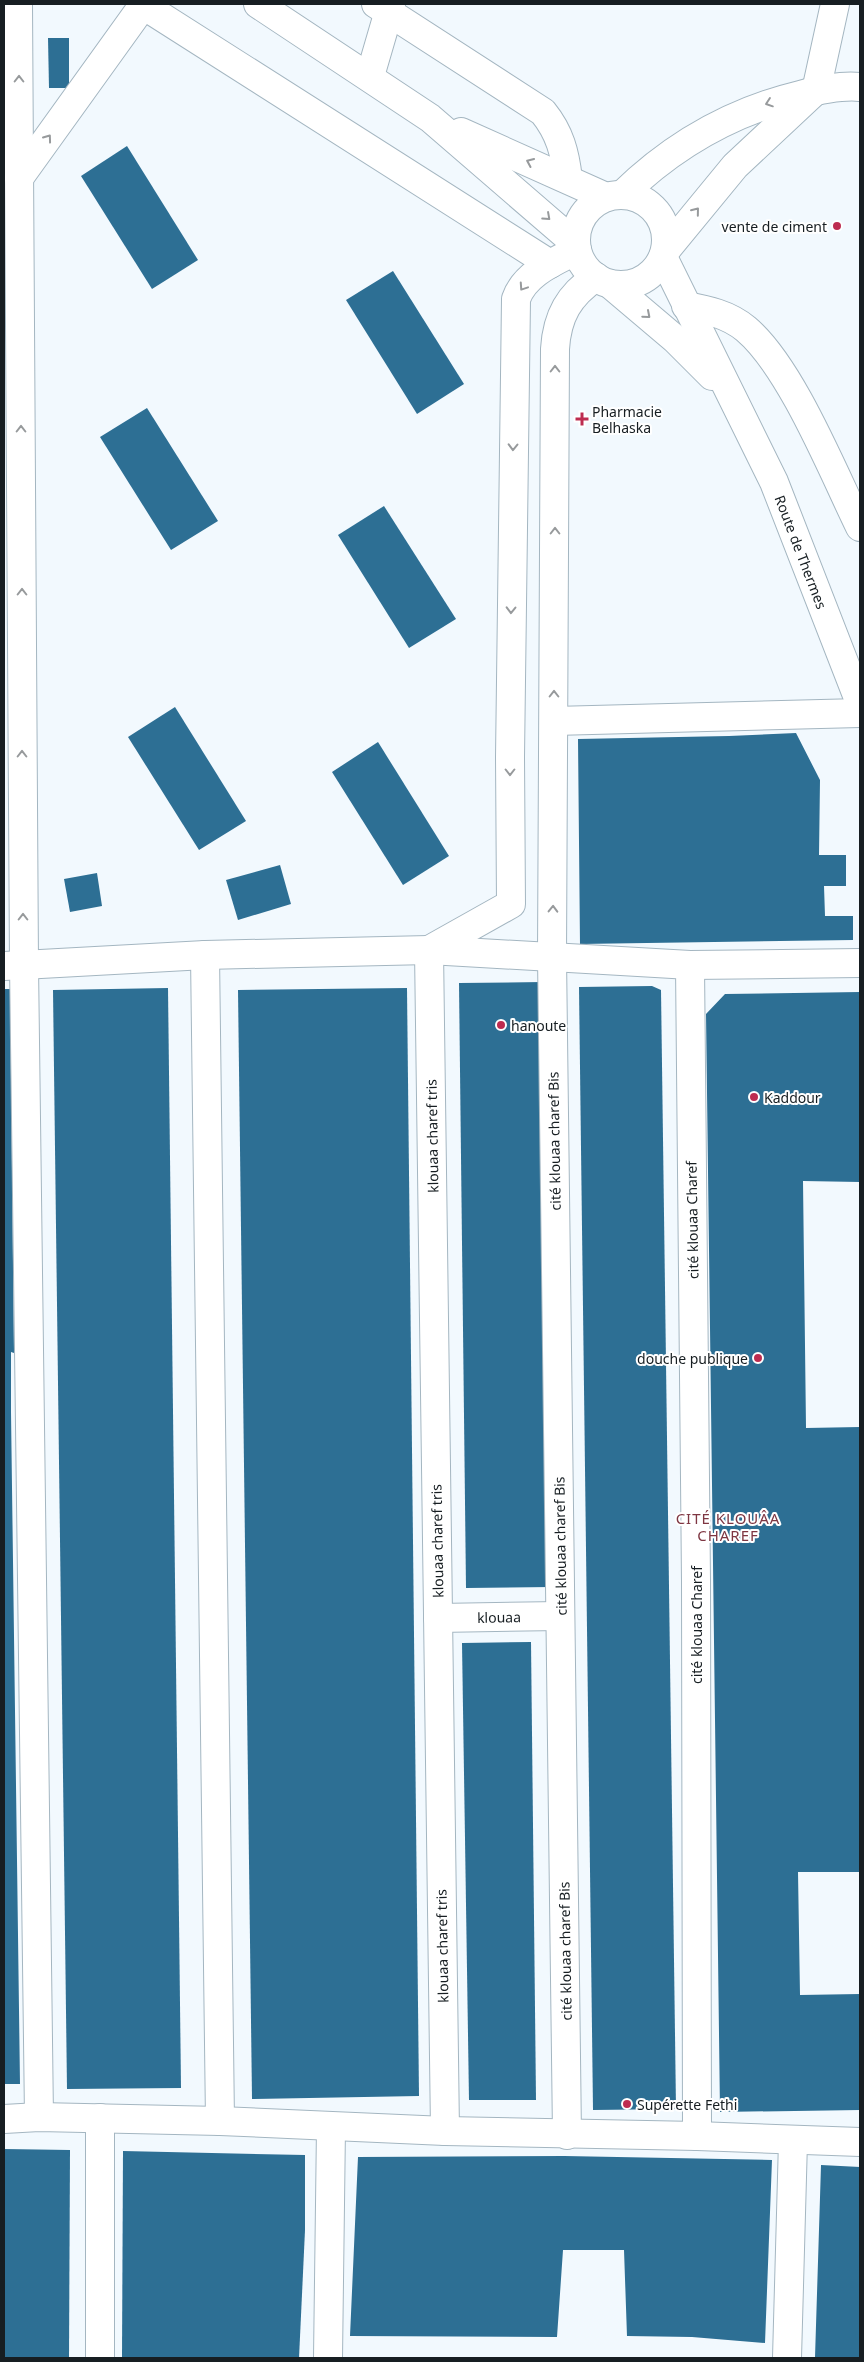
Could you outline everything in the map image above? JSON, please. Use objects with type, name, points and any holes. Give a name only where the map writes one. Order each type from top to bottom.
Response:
[{"type":"street","points":[[18,4],[14,190],[14,966],[39,2117]]},
{"type":"street","points":[[258,4],[370,76],[430,118],[521,194],[576,247],[584,265],[603,280],[626,285],[642,280],[654,271],[665,254],[735,166],[816,91],[835,4]]},
{"type":"street","points":[[14,190],[144,5],[550,264]]},
{"type":"street","points":[[370,76],[385,6],[542,112],[553,125],[560,140],[568,179]]},
{"type":"street","points":[[576,247],[577,228],[583,216],[593,204],[614,196],[649,168],[711,127],[744,112],[816,91],[850,86],[860,87]]},
{"type":"street","points":[[430,118],[568,179],[614,196],[637,197],[651,206],[662,218],[667,234],[665,254]]},
{"type":"street","points":[[429,950],[511,904],[510,747],[515,314],[520,290],[529,278],[576,247]]},
{"type":"street","name":"Route de Thermes","points":[[665,254],[686,306],[774,482],[860,703]]},
{"type":"street","name":"Route de Thermes","points":[[603,280],[675,339],[705,369],[735,404]]},
{"type":"street","name":"cité klouaa charef Bis","points":[[567,2135],[552,958],[556,331],[561,314],[570,299],[582,286],[603,280]]},
{"type":"street","points":[[686,306],[715,312],[731,318],[746,329],[760,344],[797,399],[860,527]]},
{"type":"street","points":[[554,721],[860,713]]},
{"type":"street","points":[[14,966],[205,955],[429,950],[690,965],[860,963]]},
{"type":"street","name":"klouaa charef tris","points":[[429,950],[445,2131]]},
{"type":"street","points":[[205,955],[220,2121]]},
{"type":"street","name":"cité klouaa Charef","points":[[690,965],[696,1561],[697,2136]]},
{"type":"street","name":"klouaa","points":[[438,1618],[560,1616]]},
{"type":"street","points":[[4,2118],[220,2121],[445,2131],[567,2135],[697,2136],[860,2142]]},
{"type":"street","points":[[100,2118],[100,2358]]},
{"type":"street","points":[[328,2358],[331,2127]]},
{"type":"street","points":[[786,2358],[793,2141]]},
{"type":"building","points":[[48,38],[69,38],[69,88],[49,88]]},
{"type":"building","points":[[127,146],[198,260],[152,289],[81,176]]},
{"type":"building","points":[[393,271],[464,384],[417,414],[346,300]]},
{"type":"building","points":[[147,408],[218,521],[171,550],[100,437]]},
{"type":"building","points":[[384,506],[456,619],[409,648],[338,535]]},
{"type":"building","points":[[175,707],[246,821],[199,850],[128,737]]},
{"type":"building","points":[[796,733],[820,780],[819,855],[846,855],[846,886],[824,886],[825,916],[853,916],[853,940],[580,944],[578,739]]},
{"type":"building","points":[[378,742],[449,856],[403,885],[332,772]]},
{"type":"building","points":[[280,865],[291,904],[238,920],[226,880]]},
{"type":"building","points":[[97,873],[102,906],[70,912],[64,879]]},
{"type":"building","points":[[543,982],[551,1587],[466,1588],[459,983]]},
{"type":"building","points":[[652,986],[661,990],[676,2109],[593,2110],[579,987]]},
{"type":"building","points":[[168,988],[181,2088],[67,2089],[53,990]]},
{"type":"building","points":[[407,988],[419,2096],[252,2099],[238,990]]},
{"type":"building","points":[[4,989],[10,989],[14,1353],[11,1352],[11,1412],[20,2084],[4,2084]]},
{"type":"building","points":[[860,992],[860,1182],[803,1181],[806,1428],[860,1427],[860,1872],[798,1872],[800,1995],[860,1994],[860,2110],[720,2112],[706,1014],[725,994]]},
{"type":"building","points":[[531,1642],[536,2100],[469,2100],[462,1643]]},
{"type":"building","points":[[4,2149],[70,2150],[69,2358],[4,2358]]},
{"type":"building","points":[[123,2151],[305,2155],[305,2230],[299,2358],[122,2358]]},
{"type":"building","points":[[564,2156],[772,2160],[765,2343],[692,2337],[627,2336],[624,2250],[563,2250],[557,2337],[350,2336],[358,2157]]},
{"type":"building","points":[[821,2165],[860,2167],[860,2358],[815,2358]]},
{"type":"place","name":"vente de ciment","points":[[837,226]]},
{"type":"place","name":"Pharmacie Belhaska","points":[[582,419]]},
{"type":"place","name":"hanoute","points":[[501,1025]]},
{"type":"place","name":"Kaddour","points":[[754,1097]]},
{"type":"place","name":"douche publique","points":[[758,1358]]},
{"type":"place","name":"Supérette Fethi","points":[[627,2104]]},
{"type":"district","name":"CITÉ KLOUÂA CHAREF","points":[[728,1526]]}]
